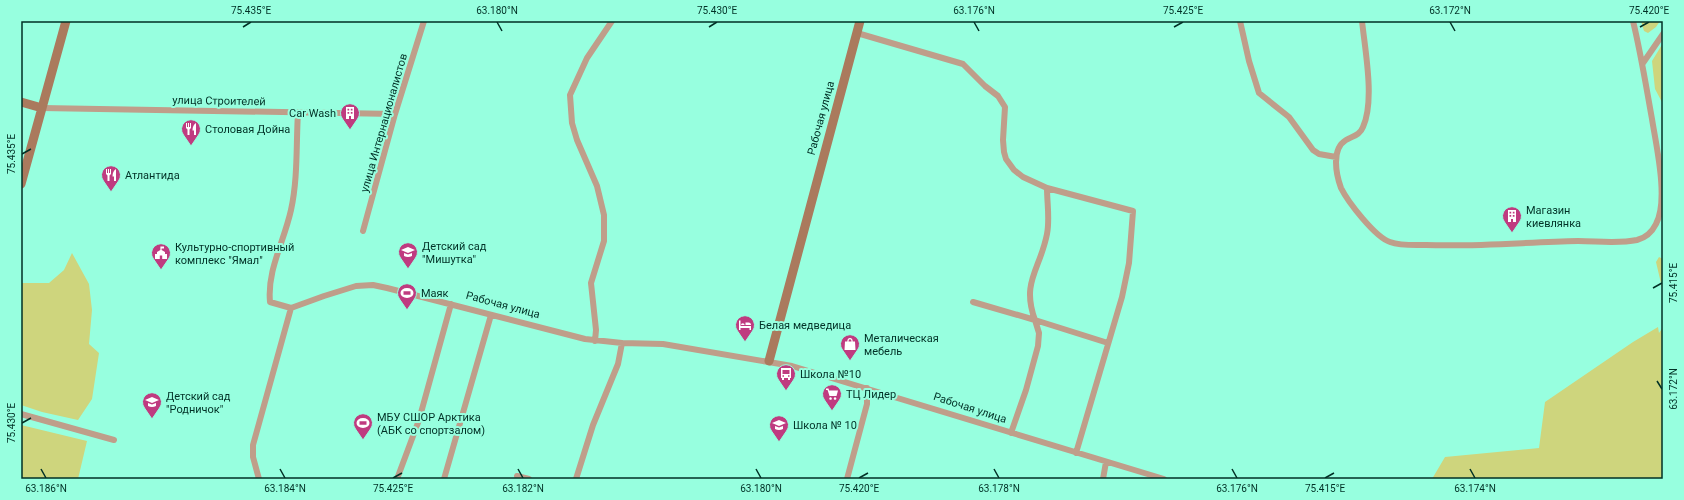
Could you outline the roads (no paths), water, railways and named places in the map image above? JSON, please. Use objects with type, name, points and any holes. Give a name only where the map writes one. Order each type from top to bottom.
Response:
[{"type":"street","points":[[21,184],[66,21]]},
{"type":"street","name":"улица Интернационалистов","points":[[363,231],[395,114],[424,21]]},
{"type":"street","points":[[595,341],[596,330],[591,283],[604,241],[604,215],[597,186],[577,140],[572,123],[570,95],[587,58],[612,21]]},
{"type":"street","name":"Рабочая улица","points":[[769,361],[860,21]]},
{"type":"street","points":[[1240,21],[1249,61],[1259,93],[1289,117],[1300,130],[1313,150],[1319,154],[1336,157]]},
{"type":"street","points":[[1362,21],[1369,94],[1368,108],[1362,129],[1341,145],[1336,157],[1339,181],[1347,198],[1376,232],[1390,243],[1445,246],[1580,241],[1628,242],[1645,237],[1656,225],[1660,210],[1661,197],[1657,144],[1643,63],[1633,21]]},
{"type":"street","points":[[857,33],[963,64],[998,96],[1005,107],[1003,140],[1006,159],[1009,165],[1023,177],[1047,188],[1133,211],[1130,263],[1122,297],[1076,453]]},
{"type":"street","points":[[1643,63],[1663,34]]},
{"type":"street","points":[[21,102],[42,108]]},
{"type":"street","name":"улица Строителей","points":[[42,108],[395,114]]},
{"type":"street","points":[[259,479],[253,457],[253,445],[291,308],[270,302],[269,289],[271,274],[291,212],[295,186],[298,112]]},
{"type":"street","points":[[1011,434],[1026,390],[1038,346],[1039,333],[1030,302],[1029,291],[1047,234],[1047,188]]},
{"type":"street","name":"Рабочая улица","points":[[291,308],[324,296],[365,285],[387,288],[595,341],[663,344],[769,361],[809,370],[1011,434],[1164,479]]},
{"type":"street","points":[[974,302],[1108,343]]},
{"type":"street","points":[[397,479],[419,420],[451,304]]},
{"type":"street","points":[[444,479],[491,315]]},
{"type":"street","points":[[576,479],[593,425],[618,364],[622,343]]},
{"type":"street","points":[[847,479],[867,404],[867,388]]},
{"type":"street","points":[[21,414],[114,440]]},
{"type":"street","points":[[1103,479],[1106,462]]},
{"type":"street","points":[[517,476],[529,479]]},
{"type":"place","name":"Car Wash","points":[[350,130]]},
{"type":"place","name":"Столовая Дойна","points":[[191,146]]},
{"type":"place","name":"Атлантида","points":[[111,192]]},
{"type":"place","name":"Магазин киевлянка","points":[[1512,233]]},
{"type":"place","name":"Детский сад \"Мишутка\"","points":[[408,269]]},
{"type":"place","name":"Культурно-спортивный комплекс \"Ямал\"","points":[[161,270]]},
{"type":"place","name":"Маяк","points":[[407,310]]},
{"type":"place","name":"Белая медведица","points":[[745,342]]},
{"type":"place","name":"Металическая мебель","points":[[850,361]]},
{"type":"place","name":"Школа №10","points":[[786,391]]},
{"type":"place","name":"ТЦ Лидер","points":[[832,411]]},
{"type":"place","name":"Детский сад \"Родничок\"","points":[[152,419]]},
{"type":"place","name":"МБУ СШОР Арктика (АБК со спортзалом)","points":[[363,440]]},
{"type":"place","name":"Школа № 10","points":[[779,442]]}]
